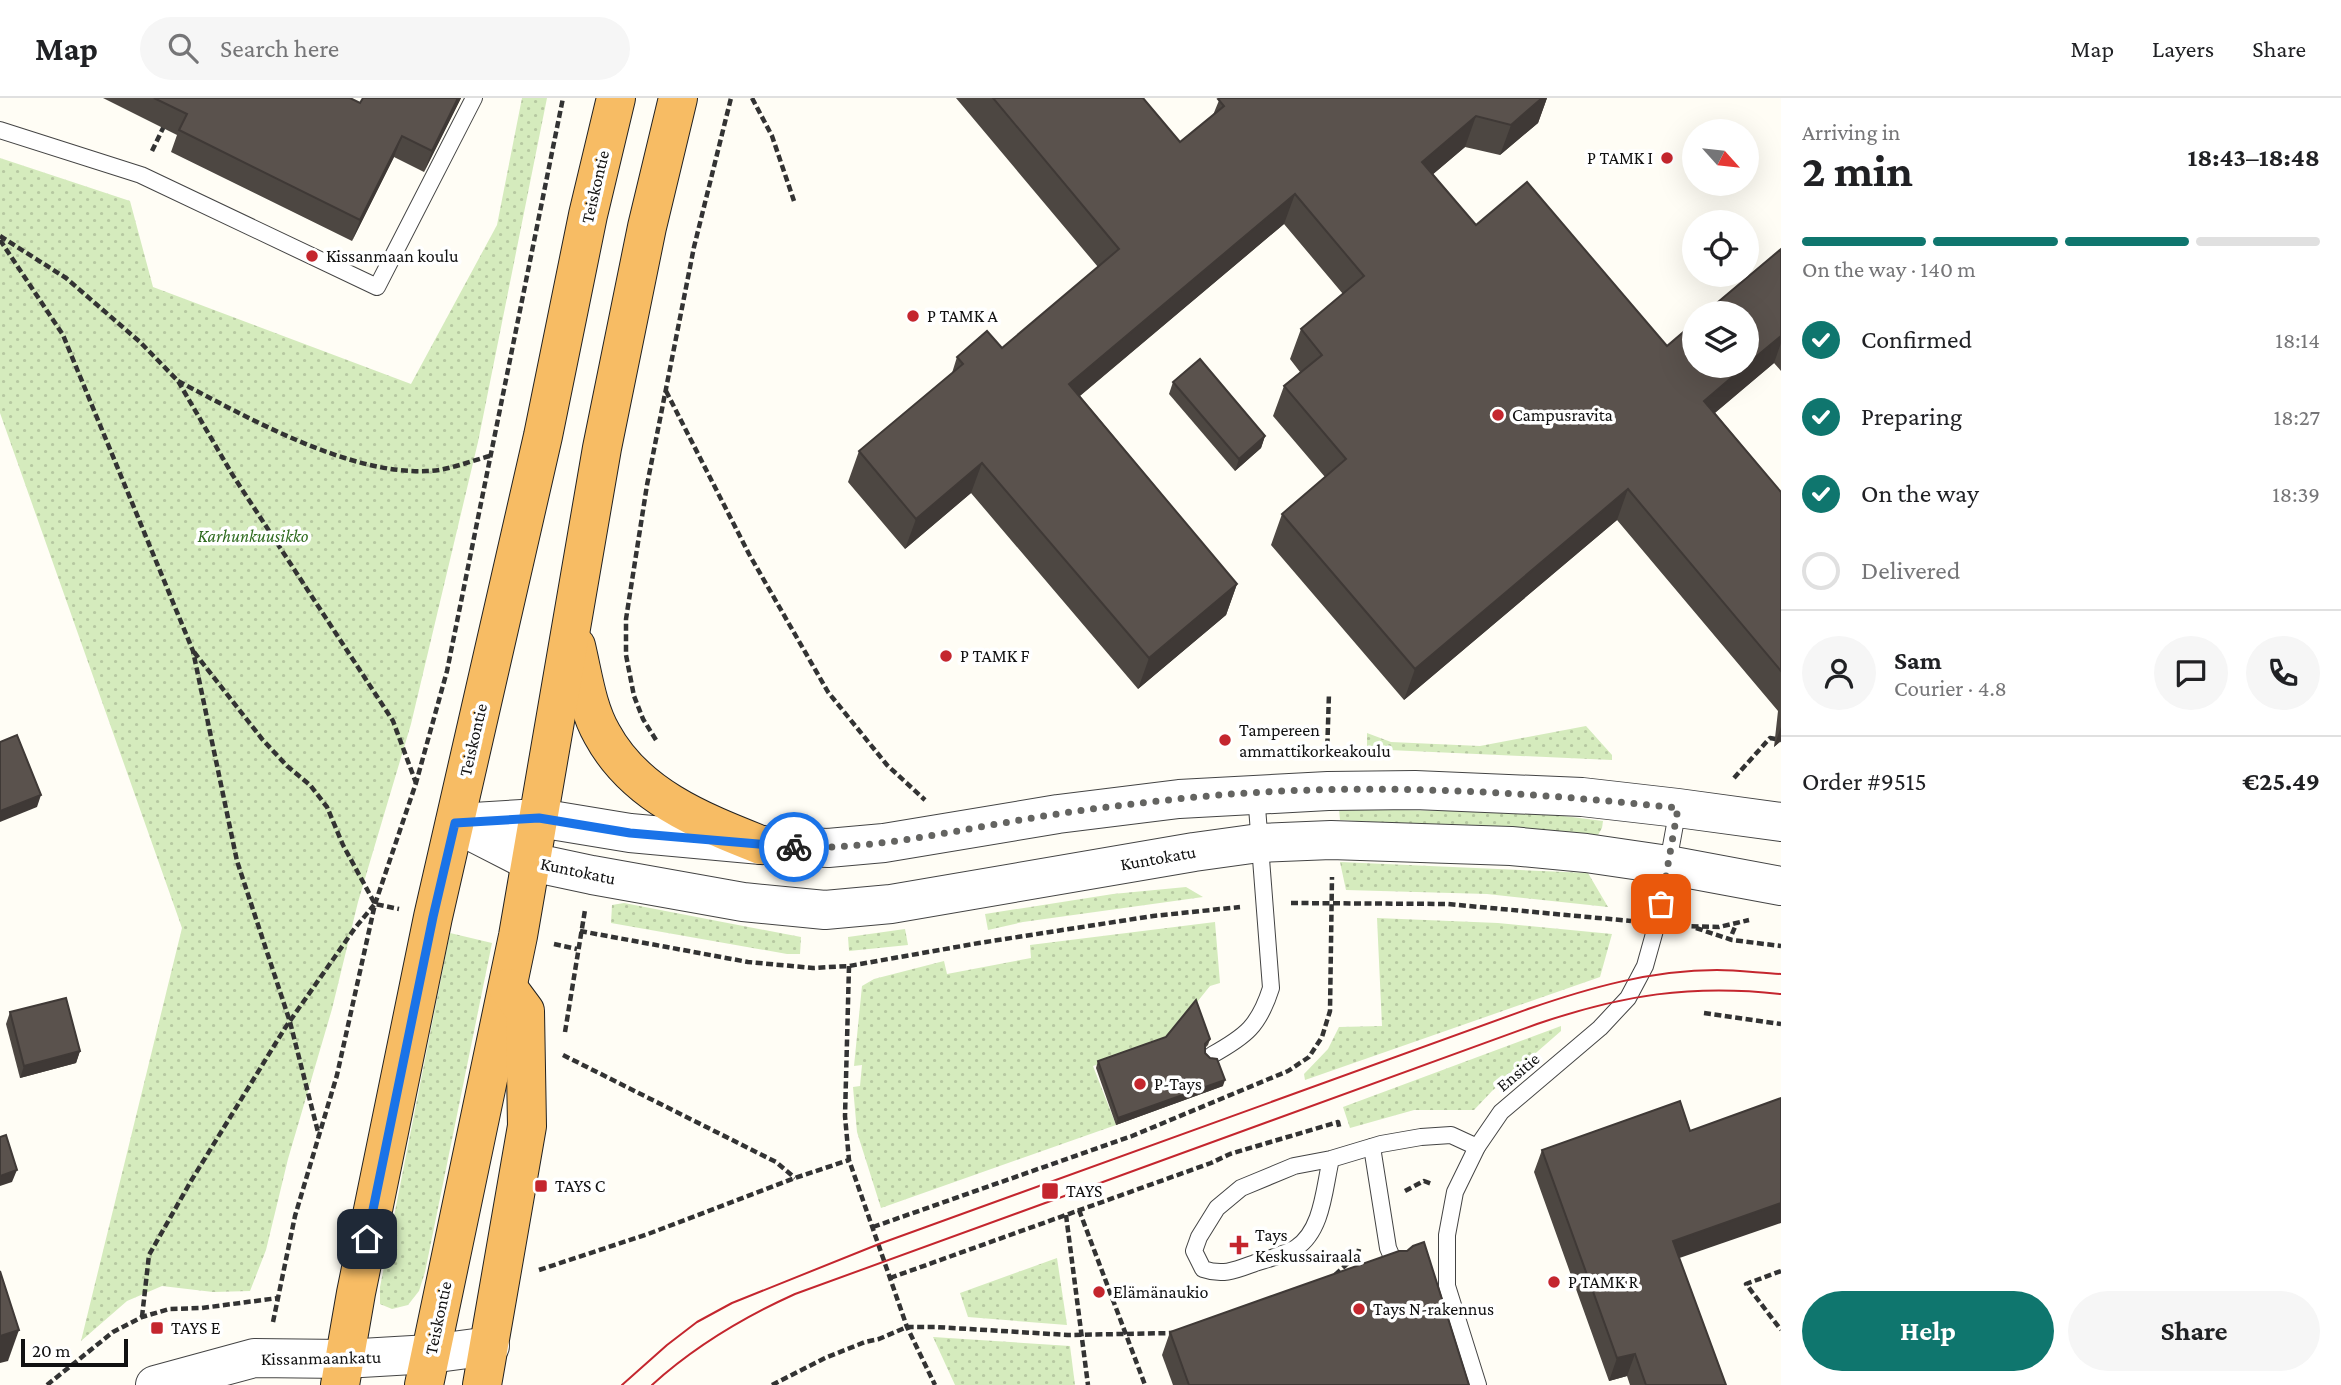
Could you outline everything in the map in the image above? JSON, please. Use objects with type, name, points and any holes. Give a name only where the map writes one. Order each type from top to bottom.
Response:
[{"type":"highway","name":"Teiskontie","points":[[342,1372],[433,917],[543,436],[588,215],[616,98]]},
{"type":"highway","name":"Teiskontie","points":[[427,1370],[518,936],[602,448],[647,227],[678,98]]},
{"type":"highway","points":[[572,631],[586,690],[601,733],[625,767],[648,789],[677,808],[710,826],[761,845]]},
{"type":"highway","points":[[482,1385],[527,1126],[525,1011],[508,988]]},
{"type":"street","points":[[455,823],[539,818],[630,833],[828,848],[884,843],[1058,814],[1179,799],[1350,790],[1496,792],[1582,797],[1781,822]]},
{"type":"street","name":"Kuntokatu","points":[[455,823],[531,862],[743,902],[825,911],[891,904],[1194,852],[1259,844],[1331,840],[1511,846],[1586,853],[1781,886]]},
{"type":"street","name":"Kissanmaankatu","points":[[155,1385],[254,1359],[342,1372],[427,1370],[490,1346]]},
{"type":"lane","points":[[0,130],[141,175],[377,287],[474,98]]},
{"type":"lane","points":[[1212,1055],[1240,1040],[1264,1012],[1271,988],[1256,794]]},
{"type":"lane","name":"Ensitie","points":[[1479,1385],[1447,1286],[1447,1235],[1455,1192],[1477,1147],[1501,1112],[1600,1028],[1628,998],[1645,966],[1657,923],[1678,808]]},
{"type":"lane","points":[[1331,1159],[1315,1227],[1306,1240],[1293,1250],[1226,1274],[1203,1269],[1194,1251],[1199,1237],[1217,1208],[1241,1188],[1294,1166],[1421,1137],[1451,1135],[1477,1147]]},
{"type":"lane","points":[[1372,1147],[1388,1248],[1395,1264]]},
{"type":"path","points":[[276,1307],[295,1216],[337,1075],[375,904],[416,782],[447,671],[563,98]]},
{"type":"path","points":[[625,767],[657,743],[634,696],[626,655],[626,619],[647,485],[694,247],[731,98]]},
{"type":"path","points":[[752,98],[772,136],[794,201]]},
{"type":"path","points":[[141,175],[167,120]]},
{"type":"path","points":[[0,238],[66,278],[140,342],[178,381],[232,474],[393,721],[416,782]]},
{"type":"path","points":[[0,238],[63,335],[193,651],[237,861],[290,1022],[319,1137]]},
{"type":"path","points":[[178,381],[267,428],[336,454],[386,468],[429,472],[490,456]]},
{"type":"path","points":[[666,391],[749,554],[828,692],[887,765],[933,808]]},
{"type":"path","points":[[193,651],[262,739],[287,766],[310,785],[327,807],[342,845],[375,904],[433,917]]},
{"type":"path","points":[[1327,764],[1329,693]]},
{"type":"path","points":[[1733,779],[1770,738],[1781,740]]},
{"type":"path","points":[[518,936],[577,949],[592,875]]},
{"type":"path","points":[[1290,903],[1448,904],[1691,927],[1719,927],[1753,919]]},
{"type":"path","points":[[873,1227],[1132,1136],[1288,1071],[1309,1057],[1322,1037],[1330,1011],[1333,903]]},
{"type":"path","points":[[142,1317],[149,1255],[191,1181],[290,1022],[355,928],[375,904]]},
{"type":"path","points":[[1732,934],[1740,911]]},
{"type":"path","points":[[1691,927],[1732,940],[1781,946]]},
{"type":"path","points":[[849,966],[845,1116],[849,1160],[907,1327],[935,1385]]},
{"type":"path","points":[[1704,1013],[1781,1024]]},
{"type":"path","points":[[562,1055],[776,1162],[794,1178]]},
{"type":"path","points":[[537,1270],[648,1234],[794,1178],[849,1160]]},
{"type":"path","points":[[890,1278],[1211,1163]]},
{"type":"path","points":[[1079,1210],[1145,1385]]},
{"type":"path","points":[[1066,1215],[1088,1385]]},
{"type":"path","points":[[1333,1277],[1359,1254],[1360,1242]]},
{"type":"path","points":[[1781,1271],[1746,1284],[1781,1330]]},
{"type":"path","points":[[47,1385],[113,1332],[142,1317],[169,1309],[202,1308],[278,1297]]},
{"type":"path","points":[[772,1385],[825,1358],[907,1327],[1082,1335],[1184,1334]]},
{"type":"green space","name":"Karhunkuusikko","points":[[522,98],[547,98],[478,442],[411,724],[358,902],[332,1009],[288,1159],[266,1250],[250,1291],[213,1292],[162,1286],[127,1301],[81,1341],[182,928],[0,413],[0,158],[130,201],[153,287],[411,384],[497,225]]},
{"type":"green space","points":[[1586,726],[1612,755],[1612,760],[1367,749],[1367,733],[1391,742],[1480,746]]},
{"type":"green space","points":[[1339,809],[1532,812],[1603,821],[1598,835],[1340,820]]},
{"type":"green space","points":[[1340,862],[1588,873],[1608,907],[1487,894],[1346,890]]},
{"type":"green space","points":[[1186,887],[1203,897],[1023,922],[988,930],[985,914],[1113,894]]},
{"type":"green space","points":[[624,903],[801,937],[800,954],[787,954],[611,923],[612,905]]},
{"type":"green space","points":[[1377,918],[1498,923],[1612,934],[1600,977],[1305,1080],[1304,1074],[1328,1049],[1339,1027],[1382,1026]]},
{"type":"green space","points":[[1215,922],[1220,983],[1210,986],[1164,1043],[1093,1066],[1116,1125],[881,1208],[857,1132],[853,1087],[860,1086],[862,1065],[854,1066],[862,986],[874,979],[944,961],[947,974],[1031,958],[1030,945]]},
{"type":"green space","points":[[905,929],[908,945],[849,951],[848,937]]},
{"type":"green space","points":[[450,933],[492,943],[425,1272],[419,1291],[408,1305],[392,1309],[380,1304],[380,1287]]},
{"type":"green space","points":[[1561,1026],[1561,1031],[1474,1110],[1414,1110],[1350,1128],[1343,1107]]},
{"type":"green space","points":[[1057,1258],[1067,1325],[968,1317],[960,1293]]},
{"type":"green space","points":[[933,1337],[1070,1346],[1075,1385],[955,1385]]},
{"type":"building","points":[[154,98],[350,98],[360,103],[363,98],[458,98],[432,151],[402,136],[360,220],[179,130],[187,114]]},
{"type":"building","points":[[993,98],[1143,98],[1180,142],[1224,106],[1218,99],[1220,98],[1542,98],[1511,125],[1476,116],[1422,162],[1476,225],[1527,182],[1667,346],[1682,333],[1682,378],[1731,378],[1704,401],[1781,492],[1781,671],[1628,489],[1415,669],[1282,514],[1346,459],[1284,386],[1322,355],[1301,329],[1364,276],[1295,194],[1069,384],[1237,584],[1149,658],[982,463],[916,519],[859,451],[963,364],[957,357],[987,331],[1002,348],[1119,249]]},
{"type":"building","points":[[1781,249],[1781,336],[1759,354],[1759,301],[1719,301],[1736,287],[1759,287],[1759,268]]},
{"type":"building","points":[[1200,359],[1265,436],[1239,459],[1173,382]]},
{"type":"building","points":[[17,735],[41,795],[0,811],[0,742]]},
{"type":"building","points":[[66,998],[80,1051],[24,1066],[10,1012]]},
{"type":"building","points":[[1196,1000],[1210,1039],[1205,1044],[1205,1053],[1210,1058],[1217,1059],[1225,1080],[1118,1118],[1098,1061],[1166,1037]]},
{"type":"building","points":[[1781,1098],[1781,1203],[1673,1241],[1726,1385],[1646,1385],[1635,1354],[1617,1358],[1542,1150],[1680,1101],[1690,1131]]},
{"type":"building","points":[[6,1135],[17,1170],[0,1176],[0,1137]]},
{"type":"building","name":"Tays N-rakennus","points":[[1424,1242],[1469,1385],[1189,1385],[1170,1332],[1399,1251],[1407,1251]]},
{"type":"building","points":[[0,1271],[19,1330],[0,1336]]},
{"type":"tram line","points":[[622,1385],[697,1322],[732,1303],[879,1244],[1528,1009],[1597,987],[1668,973],[1717,970],[1781,974]]},
{"type":"tram line","points":[[652,1385],[720,1334],[795,1294],[1537,1024],[1598,1006],[1657,994],[1717,990],[1781,994]]},
{"type":"way so far","points":[[794,847],[828,848],[884,843],[1058,814],[1179,799],[1256,794],[1415,790],[1582,797],[1678,808],[1661,904]]},
{"type":"place","name":"P TAMK I","points":[[1667,158]]},
{"type":"place","name":"Kissanmaan koulu","points":[[312,256]]},
{"type":"place","name":"P TAMK A","points":[[913,316]]},
{"type":"place","name":"Campusravita","points":[[1498,415]]},
{"type":"place","name":"P TAMK F","points":[[946,656]]},
{"type":"place","name":"Tampereen ammattikorkeakoulu","points":[[1225,740]]},
{"type":"place","name":"P-Tays","points":[[1140,1084]]},
{"type":"place","name":"TAYS C","points":[[541,1186]]},
{"type":"place","name":"TAYS","points":[[1050,1191]]},
{"type":"place","name":"Tays Keskussairaala","points":[[1239,1245]]},
{"type":"place","name":"P TAMK R","points":[[1554,1282]]},
{"type":"place","name":"Elämänaukio","points":[[1099,1292]]},
{"type":"place","name":"Tays N-rakennus","points":[[1359,1309]]},
{"type":"place","name":"TAYS E","points":[[157,1328]]},
{"type":"route","points":[[367,1239],[455,823],[539,818],[630,833],[794,847]]}]
